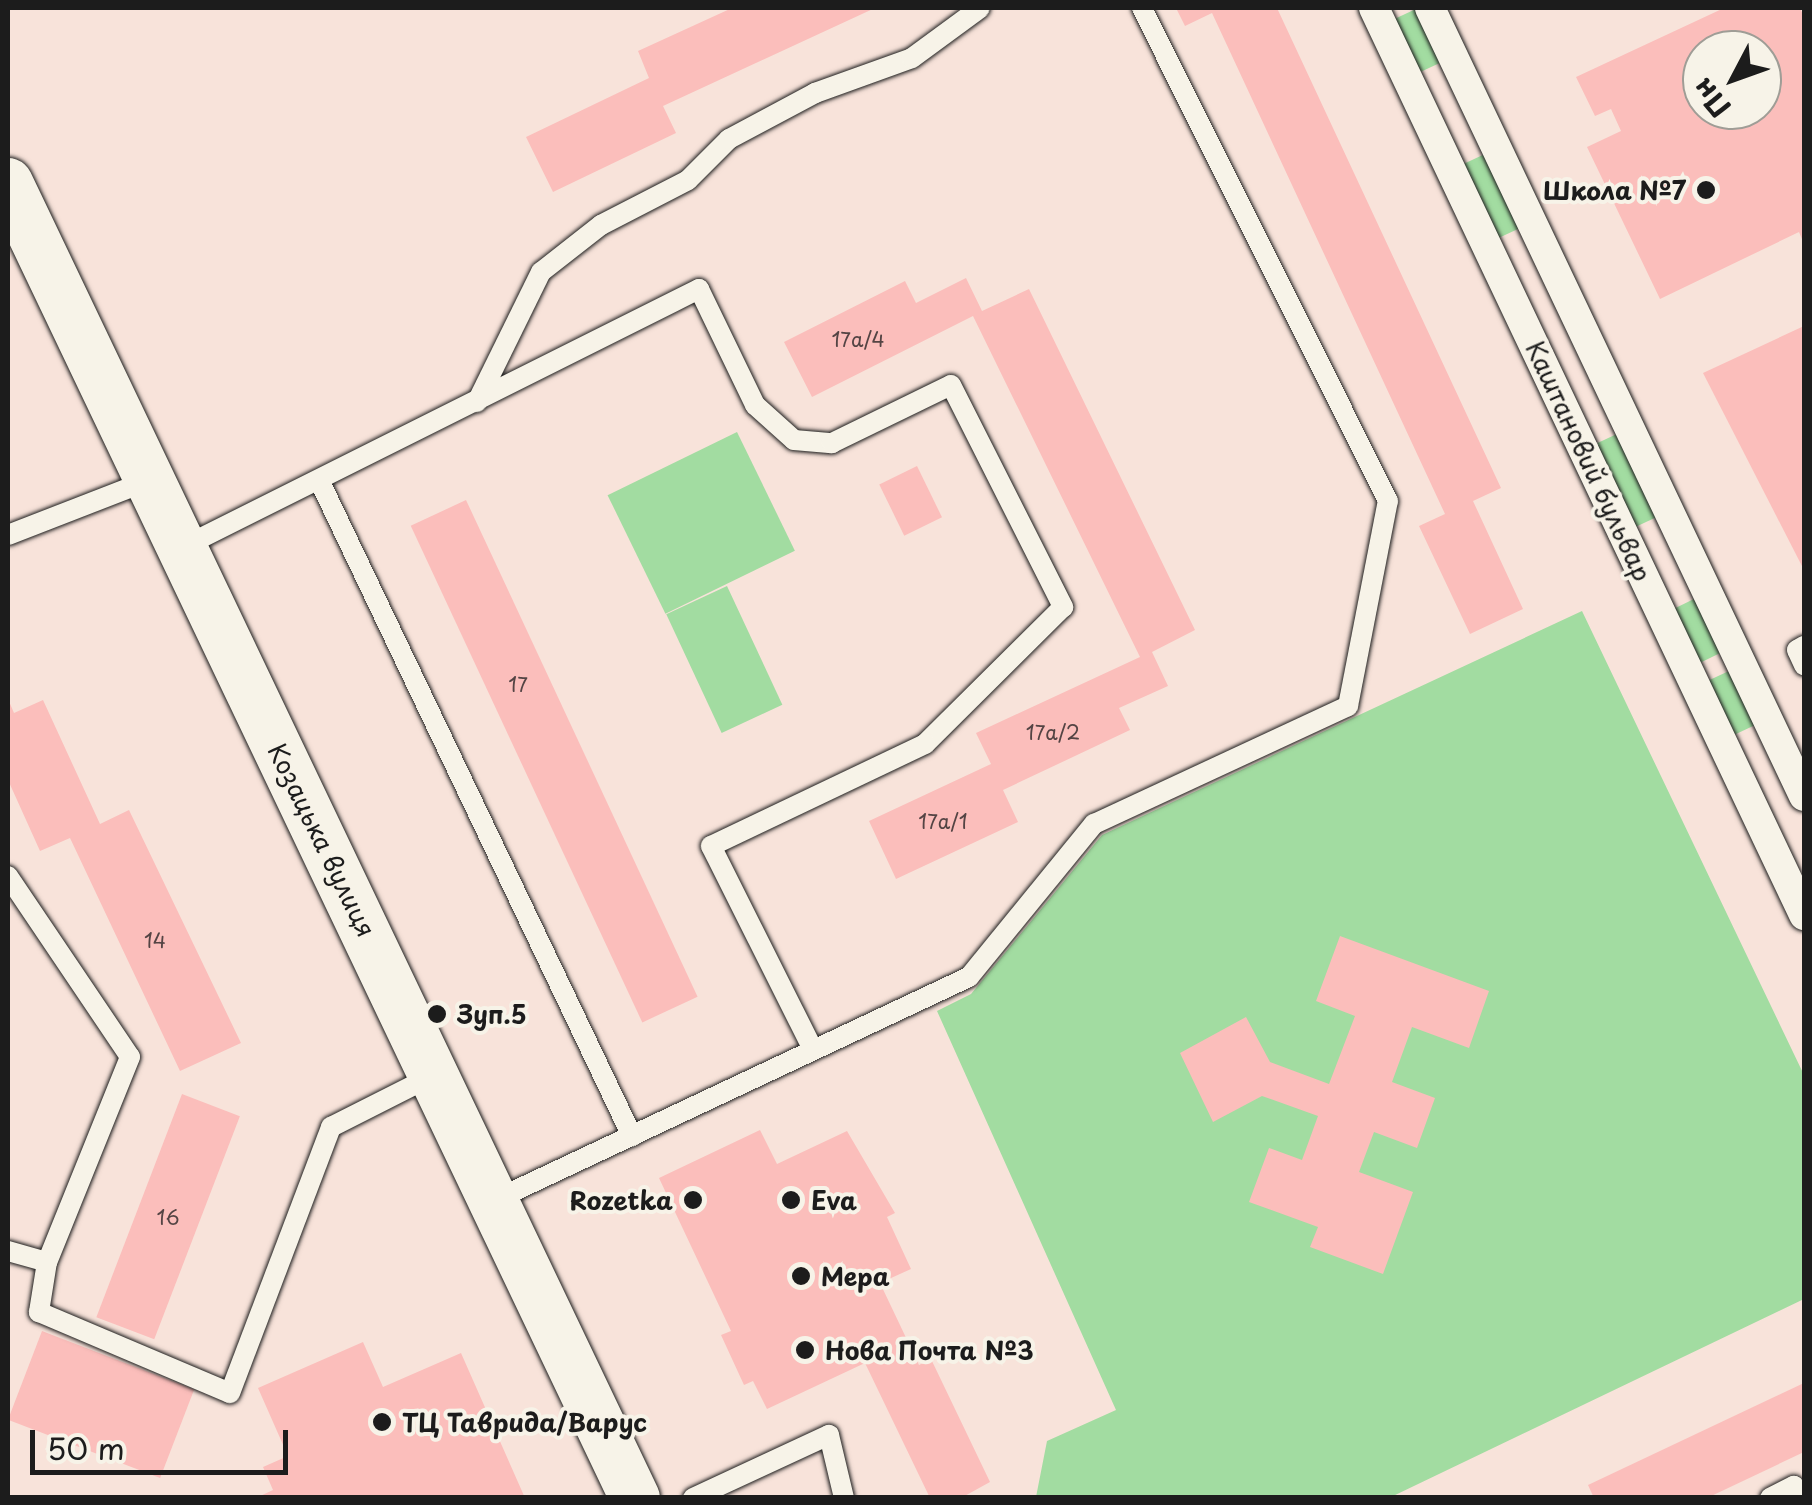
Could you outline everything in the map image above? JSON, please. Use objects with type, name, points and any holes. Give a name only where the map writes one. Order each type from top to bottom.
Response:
[{"type":"street","name":"Каштановий бульвар","points":[[1374,8],[1804,915]]},
{"type":"street","name":"Каштановий бульвар","points":[[1430,8],[1804,796]]},
{"type":"street","name":"Козацька вулиця","points":[[8,183],[635,1498]]},
{"type":"lane","points":[[477,402],[541,272],[601,225],[688,180],[729,138],[816,92],[912,58],[980,8]]},
{"type":"lane","points":[[495,1200],[969,977],[1095,823],[1348,706],[1388,501],[1142,8]]},
{"type":"lane","points":[[182,548],[700,289],[755,405],[794,440],[832,443],[951,385],[1062,607],[924,744],[711,846],[813,1050]]},
{"type":"lane","points":[[8,535],[151,480]]},
{"type":"lane","points":[[320,482],[632,1136]]},
{"type":"lane","points":[[1804,646],[1797,650],[1804,665]]},
{"type":"lane","points":[[8,876],[130,1058],[47,1262],[39,1312],[230,1393],[331,1127],[434,1075]]},
{"type":"lane","points":[[8,1250],[47,1262]]},
{"type":"lane","points":[[693,1498],[829,1435],[844,1498]]},
{"type":"lane","points":[[1770,1498],[1794,1486],[1801,1498]]},
{"type":"green space","points":[[1418,8],[1443,61],[1417,74],[1392,20]]},
{"type":"green space","points":[[1487,153],[1522,227],[1495,240],[1461,165]]},
{"type":"green space","points":[[737,432],[795,551],[665,614],[608,495]]},
{"type":"green space","points":[[1619,433],[1658,516],[1632,529],[1593,445]]},
{"type":"green space","points":[[727,586],[782,705],[722,733],[666,614]]},
{"type":"green space","points":[[1696,598],[1722,652],[1697,664],[1671,610]]},
{"type":"green space","points":[[1582,611],[1804,1075],[1804,1299],[1391,1497],[1036,1497],[1047,1441],[1116,1410],[937,1011],[971,994],[1102,835]]},
{"type":"green space","points":[[1731,670],[1756,724],[1730,737],[1705,682]]},
{"type":"building","points":[[732,8],[875,8],[663,106],[676,133],[553,192],[526,137],[649,78],[638,51]]},
{"type":"building","points":[[1176,8],[1277,8],[1501,488],[1473,501],[1523,609],[1470,634],[1419,526],[1445,514],[1212,13],[1185,26]]},
{"type":"building","name":"Школа №7","points":[[1724,8],[1800,8],[1804,17],[1804,244],[1799,232],[1660,299],[1587,147],[1621,131],[1611,109],[1595,116],[1576,77]]},
{"type":"building","points":[[966,278],[982,311],[1029,289],[1195,630],[1152,652],[1168,686],[1119,708],[1130,730],[1003,790],[1018,822],[896,879],[869,821],[991,764],[976,733],[1140,657],[973,316],[812,397],[784,342],[905,281],[916,303]]},
{"type":"building","points":[[1804,326],[1804,570],[1703,373]]},
{"type":"building","points":[[917,466],[942,517],[904,536],[879,484]]},
{"type":"building","points":[[466,500],[698,997],[642,1022],[411,526]]},
{"type":"building","points":[[8,699],[14,713],[43,700],[100,824],[129,810],[241,1043],[180,1071],[70,838],[40,851],[8,780]]},
{"type":"building","points":[[1340,936],[1489,991],[1469,1048],[1412,1027],[1392,1082],[1435,1098],[1417,1148],[1374,1132],[1359,1172],[1413,1192],[1383,1274],[1310,1247],[1318,1227],[1249,1202],[1269,1148],[1302,1160],[1318,1116],[1262,1096],[1213,1122],[1180,1053],[1246,1017],[1270,1062],[1329,1084],[1355,1016],[1316,1001]]},
{"type":"building","points":[[182,1094],[240,1116],[154,1339],[96,1317]]},
{"type":"building","name":"Мера","points":[[760,1130],[777,1164],[847,1131],[895,1213],[887,1217],[911,1269],[880,1283],[919,1365],[931,1359],[990,1482],[961,1498],[930,1498],[865,1363],[767,1409],[753,1381],[744,1385],[721,1335],[731,1331],[659,1178]]},
{"type":"building","points":[[42,1331],[194,1389],[160,1478],[8,1420]]},
{"type":"building","name":"ТЦ Таврида/Варус","points":[[363,1342],[383,1387],[461,1353],[525,1498],[256,1498],[273,1490],[263,1467],[288,1456],[258,1388]]},
{"type":"building","points":[[1804,1383],[1804,1452],[1707,1498],[1594,1498],[1588,1485]]},
{"type":"place","name":"Школа №7","points":[[1706,190]]},
{"type":"place","name":"Зуп.5","points":[[437,1014]]},
{"type":"place","name":"Rozetka","points":[[693,1200]]},
{"type":"place","name":"Eva","points":[[791,1200]]},
{"type":"place","name":"Мера","points":[[801,1276]]},
{"type":"place","name":"Нова Почта №3","points":[[805,1350]]},
{"type":"place","name":"ТЦ Таврида/Варус","points":[[382,1422]]}]
